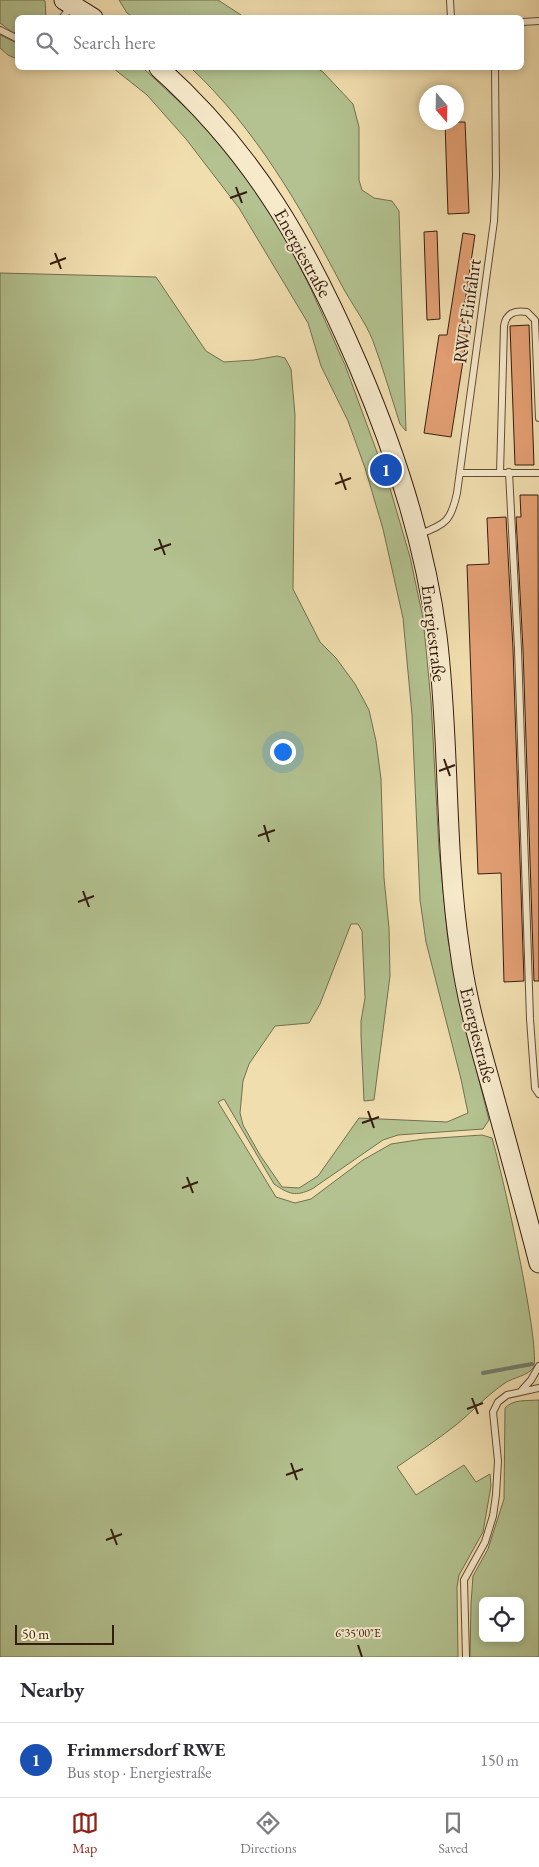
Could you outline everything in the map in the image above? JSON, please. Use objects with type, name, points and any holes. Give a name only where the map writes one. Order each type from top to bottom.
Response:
[{"type":"main road","points":[[69,6],[87,15]]},
{"type":"main road","name":"Energiestraße","points":[[161,70],[198,105],[237,149],[270,193],[298,239],[334,310],[373,399],[397,466],[417,535],[429,586],[439,653],[452,881],[462,970],[480,1047],[539,1263]]},
{"type":"lane","points":[[450,0],[451,15]]},
{"type":"lane","points":[[524,22],[539,21]]},
{"type":"lane","points":[[0,30],[15,38]]},
{"type":"lane","name":"RWE-Einfahrt","points":[[417,535],[442,525],[450,518],[460,473],[494,221],[496,176],[494,70]]},
{"type":"lane","points":[[500,473],[504,326],[507,316],[512,312],[527,312],[535,320],[539,418]]},
{"type":"lane","points":[[509,472],[518,649],[530,1019],[535,1088],[539,1094]]},
{"type":"lane","points":[[460,473],[539,473]]},
{"type":"lane","points":[[522,1390],[531,1380],[539,1366]]},
{"type":"lane","points":[[466,1657],[464,1580],[485,1542],[493,1516],[496,1495],[498,1461],[493,1412],[498,1402],[505,1396],[522,1390],[539,1388]]},
{"type":"green space","points":[[0,0],[45,1],[46,15],[15,15],[15,33],[0,23]]},
{"type":"green space","points":[[119,0],[218,0],[241,15],[130,15]]},
{"type":"green space","points":[[0,35],[15,42],[15,58],[8,55],[0,48]]},
{"type":"green space","points":[[116,70],[145,70],[201,122],[252,182],[279,227],[310,287],[345,365],[389,485],[410,557],[423,618],[431,701],[439,850],[448,940],[464,1020],[489,1120],[483,1129],[398,1135],[383,1140],[312,1189],[296,1194],[274,1184],[224,1099],[218,1102],[276,1197],[295,1203],[311,1199],[363,1160],[391,1144],[424,1139],[482,1135],[492,1138],[526,1291],[534,1350],[534,1367],[498,1388],[456,1425],[397,1467],[416,1495],[464,1465],[476,1482],[490,1474],[491,1486],[483,1532],[459,1575],[457,1587],[458,1657],[0,1657],[0,273],[156,277],[206,351],[224,362],[277,356],[285,358],[291,369],[295,415],[293,589],[320,642],[336,658],[355,684],[369,710],[376,741],[381,779],[384,878],[389,928],[390,976],[374,1100],[364,1101],[361,1036],[361,1021],[365,998],[362,931],[358,924],[351,924],[320,1004],[309,1023],[275,1026],[249,1064],[243,1081],[240,1113],[243,1125],[260,1155],[282,1187],[299,1188],[318,1176],[359,1118],[447,1122],[468,1113],[426,942],[420,900],[412,715],[403,618],[383,529],[365,468],[348,421],[321,366],[308,323],[239,208],[186,139],[147,95]]},
{"type":"green space","points":[[193,70],[320,70],[353,104],[359,127],[359,180],[362,190],[374,198],[392,201],[399,211],[406,431],[400,424],[370,334],[293,197],[256,143],[214,92]]},
{"type":"green space","points":[[539,1400],[539,1657],[470,1657],[473,1576],[488,1549],[504,1499],[505,1408],[512,1403]]},
{"type":"building","points":[[465,122],[469,213],[448,214],[445,130],[464,130]]},
{"type":"building","points":[[437,231],[440,319],[427,320],[424,232]]},
{"type":"building","points":[[463,233],[475,235],[462,322],[469,323],[451,437],[424,433],[439,335],[447,335]]},
{"type":"building","points":[[529,325],[534,465],[515,465],[510,326]]},
{"type":"building","points":[[520,495],[538,495],[539,981],[534,981],[523,649],[516,517],[521,517]]},
{"type":"building","points":[[506,517],[513,649],[524,981],[504,982],[501,873],[478,874],[467,565],[489,564],[487,518]]},
{"type":"waterway","points":[[483,1373],[532,1364]]},
{"type":"place","name":"Frimmersdorf RWE","points":[[386,470]]}]
